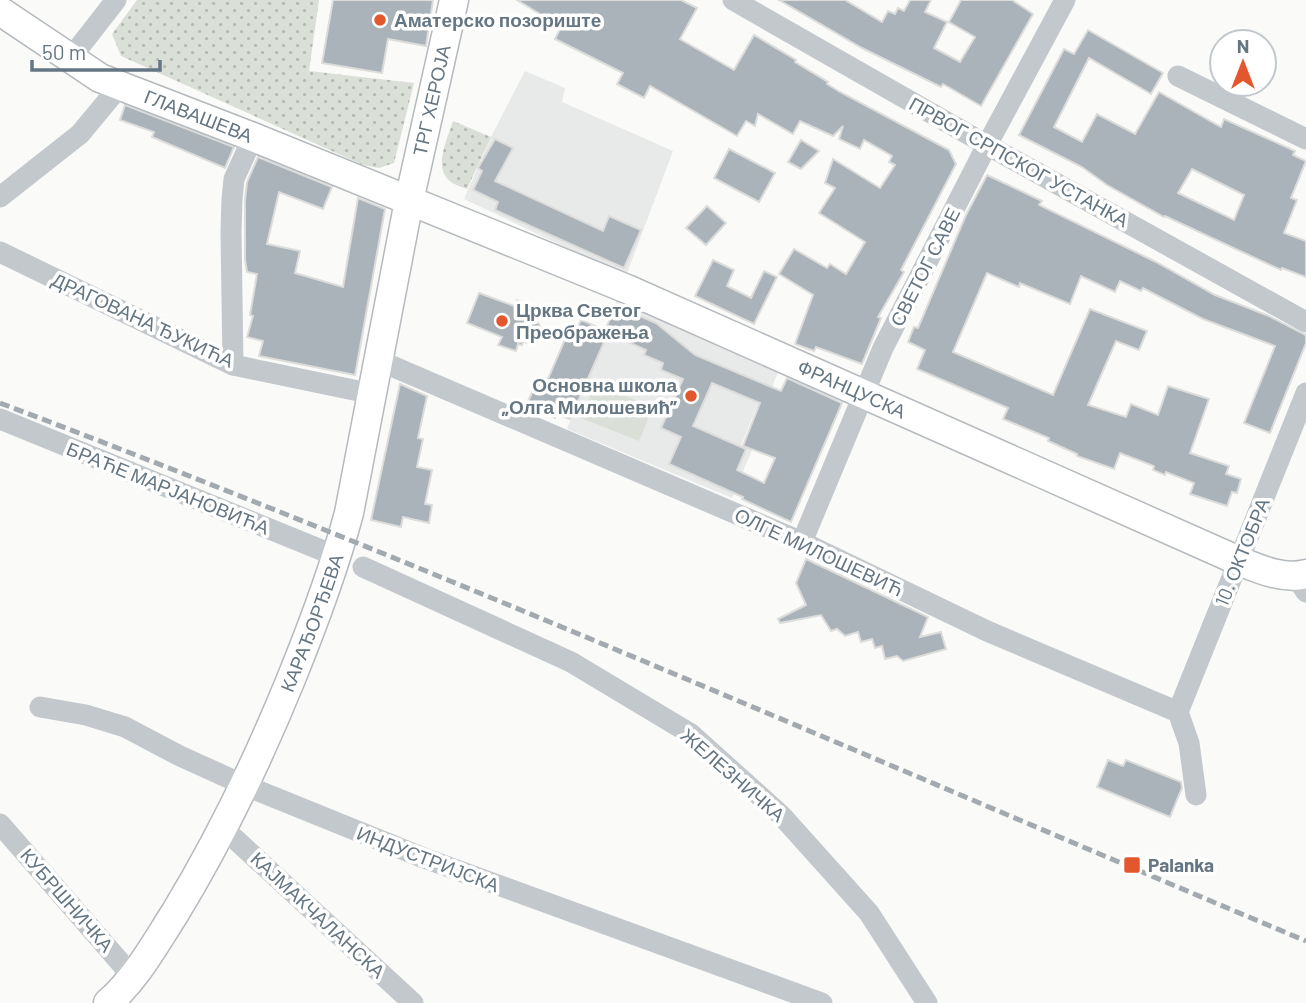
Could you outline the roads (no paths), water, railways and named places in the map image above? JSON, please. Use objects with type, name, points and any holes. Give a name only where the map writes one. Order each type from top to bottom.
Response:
[{"type":"main road","name":"ТРГ ХЕРОЈА","points":[[409,201],[454,0]]},
{"type":"main road","name":"ГЛАВАШЕВА","points":[[0,11],[100,78],[119,87],[253,137],[409,201]]},
{"type":"main road","name":"КАРАЂОРЂЕВА","points":[[108,1003],[133,976],[185,896],[223,828],[308,638],[349,513],[409,201]]},
{"type":"main road","name":"ФРАНЦУСКА","points":[[409,201],[626,289],[1239,561],[1303,581]]},
{"type":"street","points":[[69,58],[116,0]]},
{"type":"street","name":"ПРВОГ СРПСКОГ УСТАНКА","points":[[733,0],[1306,322]]},
{"type":"street","name":"СВЕТОГ САВЕ","points":[[802,542],[883,348],[1065,0]]},
{"type":"street","points":[[1178,76],[1306,139]]},
{"type":"street","points":[[0,197],[80,134],[119,87]]},
{"type":"street","points":[[233,365],[232,199],[234,179],[253,137]]},
{"type":"street","name":"ДРАГОВАНА ЂУКИЋА","points":[[0,251],[233,365],[373,394]]},
{"type":"street","name":"ОЛГЕ МИЛОШЕВИЋ","points":[[380,361],[802,542],[987,631],[1178,712]]},
{"type":"street","name":"10. ОКТОБРА","points":[[1178,712],[1306,393]]},
{"type":"street","name":"БРАЋЕ МАРЈАНОВИЋА","points":[[0,419],[336,556]]},
{"type":"street","name":"ЖЕЛЕЗНИЧКА","points":[[363,567],[571,662],[691,734],[781,815],[869,913],[927,1003]]},
{"type":"street","name":"ИНДУСТРИЈСКА","points":[[40,707],[86,715],[124,727],[244,785],[424,858],[822,1003]]},
{"type":"street","points":[[1178,712],[1189,743],[1196,795]]},
{"type":"street","name":"КУБРШНИЧКА","points":[[0,824],[133,976]]},
{"type":"street","name":"КАЈМАКЧАЛАНСКА","points":[[223,828],[413,1003]]},
{"type":"railway","points":[[0,403],[165,466],[492,598],[1306,941]]},
{"type":"place","name":"Аматерско позориште","points":[[380,20]]},
{"type":"place","name":"Црква Светог Преображења","points":[[502,321]]},
{"type":"place","name":"Основна школа „Олга Милошевић”","points":[[691,396]]},
{"type":"place","name":"Palanka","points":[[1132,865]]}]
